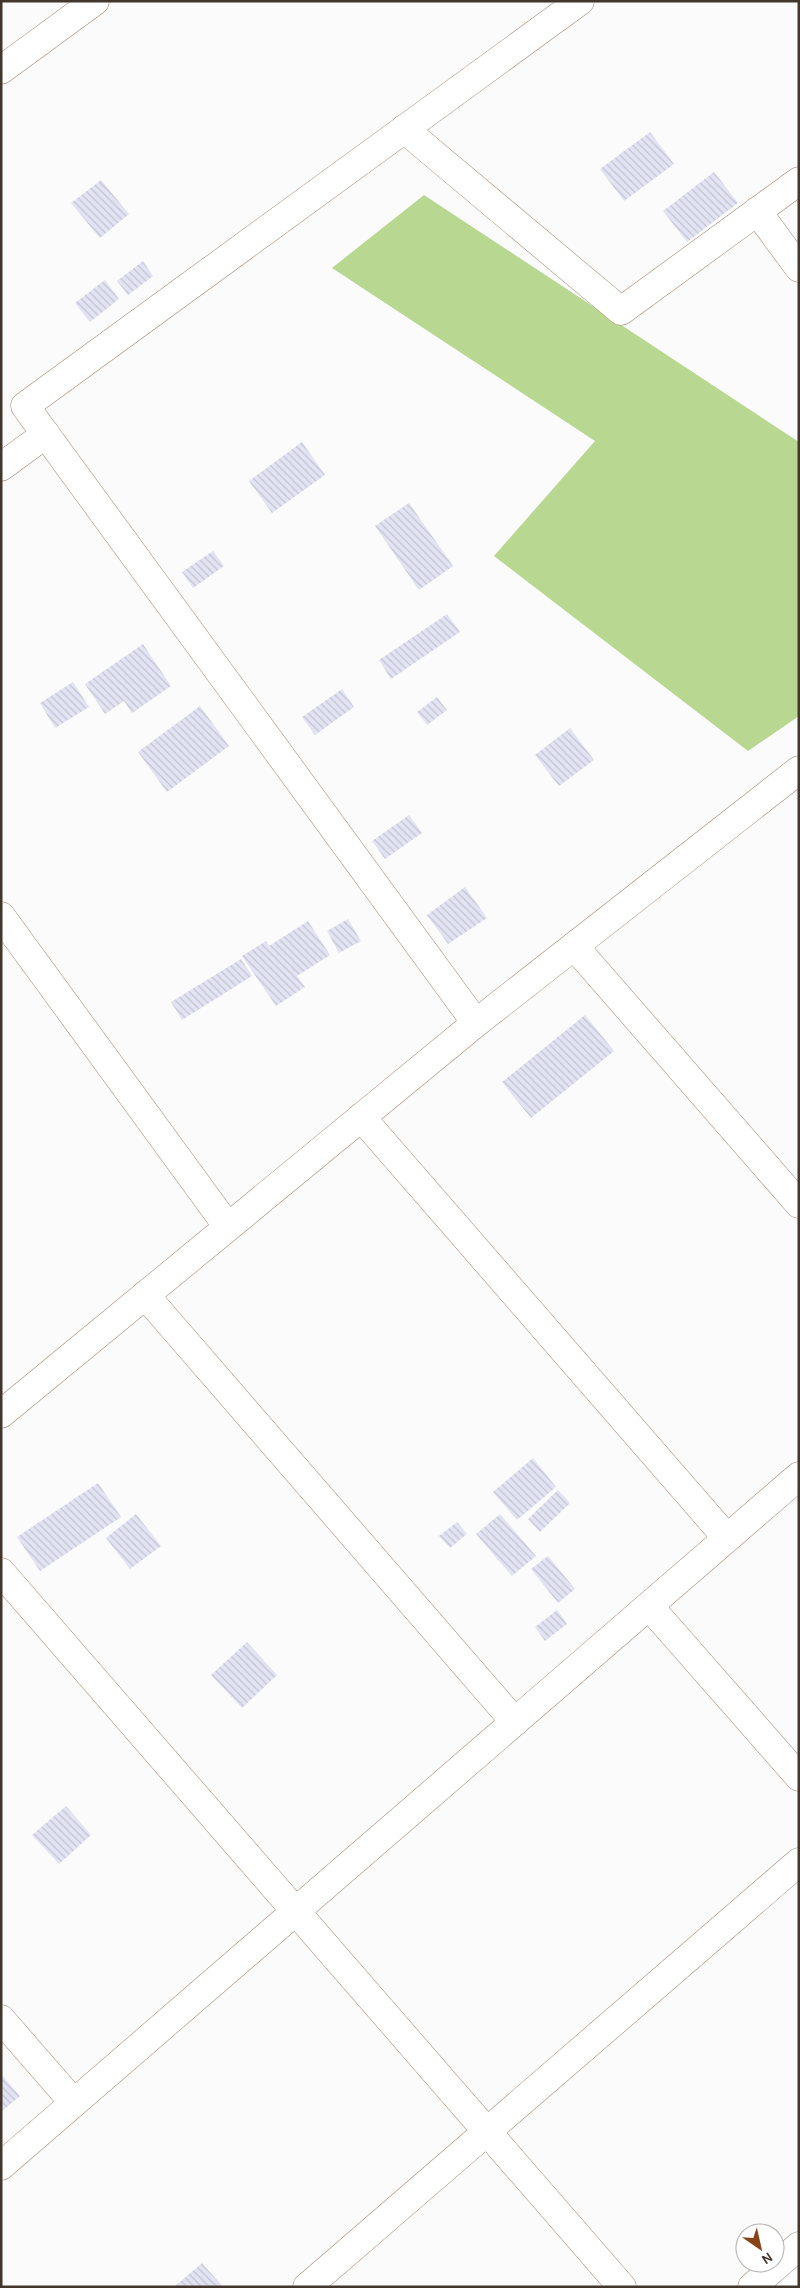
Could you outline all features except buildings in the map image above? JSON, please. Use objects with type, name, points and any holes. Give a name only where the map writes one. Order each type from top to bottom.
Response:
[{"type":"street","points":[[1,70],[95,1]]},
{"type":"street","points":[[476,1023],[25,406],[580,1]]},
{"type":"street","points":[[404,129],[620,311],[799,181]]},
{"type":"street","points":[[758,211],[799,268]]},
{"type":"street","points":[[1,467],[46,434]]},
{"type":"street","points":[[1,1414],[476,1023],[799,770]]},
{"type":"street","points":[[1,916],[228,1227]]},
{"type":"street","points":[[574,946],[799,1204]]},
{"type":"street","points":[[361,1117],[727,1538]]},
{"type":"street","points":[[145,1295],[515,1722]]},
{"type":"street","points":[[1,2166],[799,1476]]},
{"type":"street","points":[[1,1572],[622,2287]]},
{"type":"street","points":[[649,1606],[799,1777]]},
{"type":"street","points":[[307,2287],[799,1862]]},
{"type":"street","points":[[1,2019],[74,2103]]},
{"type":"street","points":[[752,2287],[799,2246]]},
{"type":"green space","points":[[424,195],[799,442],[799,716],[748,751],[494,556],[595,441],[332,268]]}]
